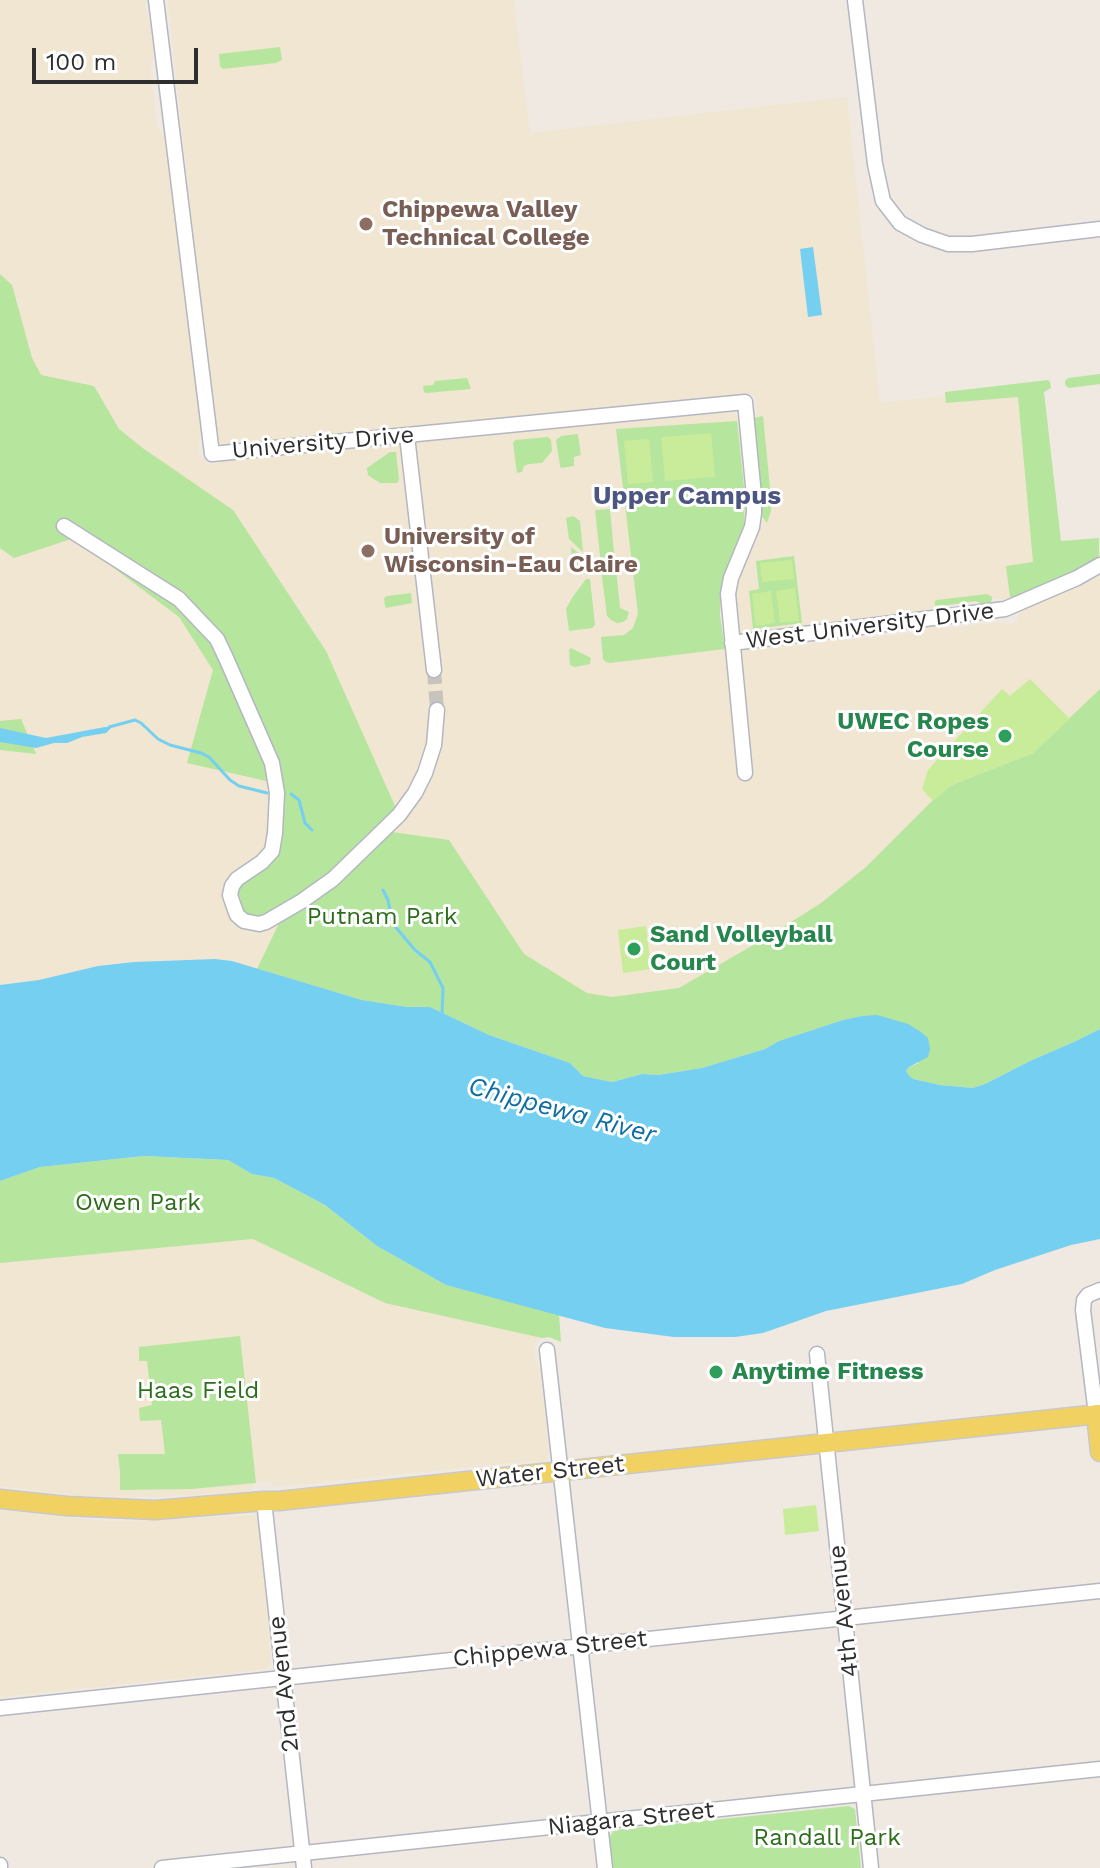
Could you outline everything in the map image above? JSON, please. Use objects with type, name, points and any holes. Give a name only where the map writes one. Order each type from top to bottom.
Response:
[{"type":"main road","name":"Water Street","points":[[0,1499],[155,1510],[279,1501],[1098,1414]]},
{"type":"main road","points":[[1098,1414],[1100,1452]]},
{"type":"street","name":"University Drive","points":[[156,0],[212,454],[745,402]]},
{"type":"street","points":[[855,0],[875,164],[883,201],[900,223],[948,244],[1100,229]]},
{"type":"street","name":"West University Drive","points":[[745,402],[754,513],[728,594],[732,643],[1005,609],[1100,565]]},
{"type":"street","points":[[407,436],[434,670]]},
{"type":"street","points":[[64,526],[179,599],[217,639],[272,763],[277,793],[272,851],[232,886],[230,895],[233,904],[237,915],[244,921],[266,922],[333,879],[408,804],[425,773],[434,745],[437,710]]},
{"type":"street","points":[[732,643],[745,773]]},
{"type":"street","points":[[1098,1414],[1083,1310],[1088,1295],[1100,1290]]},
{"type":"street","points":[[547,1350],[605,1868]]},
{"type":"street","name":"4th Avenue","points":[[817,1354],[871,1868]]},
{"type":"street","name":"2nd Avenue","points":[[264,1501],[303,1861]]},
{"type":"street","name":"Chippewa Street","points":[[0,1708],[1100,1591]]},
{"type":"street","name":"Niagara Street","points":[[162,1868],[303,1861],[600,1823],[1100,1769]]},
{"type":"shaded area","name":"University of Wisconsin-Eau Claire","points":[[0,0],[144,0],[153,40],[150,65],[157,124],[166,142],[202,435],[198,453],[208,464],[731,412],[739,420],[747,501],[741,542],[721,588],[720,615],[728,671],[749,646],[785,642],[793,646],[827,642],[838,636],[845,640],[917,633],[924,627],[939,625],[947,629],[1001,622],[1008,626],[1017,621],[1023,610],[1100,576],[1100,1029],[702,1068],[362,1000],[232,961],[134,962],[0,985]]},
{"type":"shaded area","points":[[168,0],[514,0],[530,133],[847,97],[880,403],[1036,386],[1057,581],[1013,598],[991,599],[981,605],[972,601],[938,606],[928,615],[742,635],[738,632],[736,591],[756,539],[761,514],[755,395],[224,448],[217,441],[191,234]]},
{"type":"shaded area","points":[[228,1160],[252,1174],[274,1178],[377,1246],[446,1285],[559,1314],[561,1342],[544,1337],[536,1342],[533,1350],[540,1373],[549,1453],[547,1460],[275,1487],[268,1481],[258,1482],[243,1492],[155,1497],[79,1496],[0,1486],[0,1181]]},
{"type":"shaded area","points":[[0,1511],[103,1521],[254,1515],[260,1524],[271,1665],[266,1669],[0,1697]]},
{"type":"green space","points":[[280,47],[282,60],[276,63],[223,69],[220,66],[219,54]]},
{"type":"green space","name":"Putnam Park","points":[[0,274],[12,285],[32,358],[41,375],[94,386],[119,429],[233,510],[326,651],[399,815],[385,831],[449,840],[524,954],[587,993],[612,997],[679,988],[774,933],[821,903],[866,867],[942,791],[1033,753],[1100,689],[1100,1029],[973,1088],[940,1085],[908,1076],[906,1071],[909,1067],[919,1063],[862,1016],[702,1068],[658,1075],[642,1074],[612,1082],[583,1076],[570,1063],[489,1035],[430,1007],[362,1000],[257,969],[280,921],[277,909],[260,917],[246,915],[238,890],[243,882],[271,865],[279,852],[284,785],[187,763],[213,670],[179,617],[74,538],[14,558],[0,548]]},
{"type":"green space","points":[[1100,374],[1100,384],[1069,388],[1065,385],[1068,378]]},
{"type":"green space","points":[[467,378],[471,389],[424,392],[423,386],[433,385],[435,381]]},
{"type":"green space","points":[[1048,380],[1051,388],[1044,392],[1061,541],[1099,538],[1099,557],[1075,572],[1013,598],[1010,597],[1006,566],[1033,562],[1018,397],[946,403],[945,392]]},
{"type":"green space","points":[[763,416],[771,498],[767,523],[761,515],[754,418]]},
{"type":"green space","points":[[737,421],[745,497],[744,525],[741,542],[721,588],[720,615],[725,649],[606,662],[601,637],[624,635],[633,628],[638,614],[616,429]]},
{"type":"green space","points":[[711,433],[715,477],[665,481],[661,437]]},
{"type":"green space","points":[[577,434],[581,455],[574,457],[574,466],[561,468],[556,440],[561,436]]},
{"type":"green space","points":[[548,437],[552,451],[542,463],[528,464],[517,473],[515,440]]},
{"type":"green space","points":[[649,439],[653,482],[628,484],[624,441]]},
{"type":"green space","points":[[390,452],[396,452],[399,480],[397,483],[380,483],[368,475],[367,468]]},
{"type":"green space","points":[[610,509],[615,563],[601,565],[595,510]]},
{"type":"green space","points":[[573,516],[580,521],[583,552],[569,539],[566,518]]},
{"type":"green space","points":[[571,547],[584,558],[584,570],[573,572]]},
{"type":"green space","points":[[794,556],[802,623],[753,629],[749,591],[759,589],[756,561]]},
{"type":"green space","points":[[792,560],[794,579],[762,582],[760,563]]},
{"type":"green space","points":[[616,568],[620,608],[629,612],[627,619],[617,623],[607,616],[601,569]]},
{"type":"green space","points":[[586,579],[590,579],[595,625],[569,631],[566,609]]},
{"type":"green space","points":[[795,588],[799,621],[780,623],[776,591]]},
{"type":"green space","points":[[771,591],[775,623],[756,626],[752,594]]},
{"type":"green space","points":[[411,593],[412,603],[386,608],[384,598],[387,596]]},
{"type":"green space","points":[[987,594],[992,600],[985,605],[976,601],[935,607],[937,600]]},
{"type":"green space","points":[[571,648],[591,658],[590,664],[570,665]]},
{"type":"green space","name":"UWEC Ropes Course","points":[[1030,679],[1070,719],[1033,753],[952,785],[933,801],[922,789],[928,770],[1002,689],[1010,696]]},
{"type":"green space","points":[[21,719],[36,754],[0,750],[0,721]]},
{"type":"green space","name":"Sand Volleyball Court","points":[[646,926],[651,969],[623,973],[618,930]]},
{"type":"green space","name":"Owen Park","points":[[144,1156],[228,1160],[252,1174],[274,1178],[325,1205],[377,1246],[446,1285],[559,1314],[561,1342],[385,1303],[253,1239],[0,1263],[0,1181],[40,1167]]},
{"type":"green space","name":"Haas Field","points":[[240,1336],[256,1483],[191,1489],[120,1490],[118,1454],[165,1454],[161,1420],[140,1421],[139,1408],[152,1405],[147,1361],[139,1361],[139,1347]]},
{"type":"green space","points":[[816,1505],[819,1531],[785,1535],[783,1509]]},
{"type":"green space","name":"Randall Park","points":[[849,1806],[855,1809],[861,1868],[612,1868],[609,1838],[614,1830]]},
{"type":"water","points":[[813,247],[822,315],[808,317],[800,249]]},
{"type":"water","points":[[112,727],[106,733],[36,748],[0,742],[0,728],[46,738]]},
{"type":"water","name":"Chippewa River","points":[[215,959],[232,961],[362,1000],[430,1007],[489,1035],[570,1063],[583,1076],[612,1082],[642,1074],[658,1075],[702,1068],[843,1020],[877,1015],[908,1024],[928,1038],[928,1057],[909,1067],[906,1071],[909,1076],[940,1085],[973,1088],[1100,1029],[1100,1239],[1071,1245],[962,1284],[826,1311],[763,1333],[735,1337],[674,1337],[605,1328],[446,1285],[377,1246],[325,1205],[274,1178],[252,1174],[228,1160],[144,1156],[40,1167],[0,1181],[0,985],[39,980],[98,966]]},
{"type":"waterway","points":[[109,727],[135,720],[158,739],[209,757],[239,786],[267,793]]},
{"type":"waterway","points":[[291,794],[299,800],[305,823],[312,830]]},
{"type":"waterway","points":[[383,890],[393,924],[430,962],[443,988],[442,1015]]},
{"type":"tunnel","points":[[434,670],[437,710]]},
{"type":"place","name":"Chippewa Valley Technical College","points":[[366,224]]},
{"type":"place","name":"University of Wisconsin-Eau Claire","points":[[368,551]]},
{"type":"place","name":"UWEC Ropes Course","points":[[1005,736]]},
{"type":"place","name":"Sand Volleyball Court","points":[[634,949]]},
{"type":"place","name":"Anytime Fitness","points":[[716,1372]]},
{"type":"district","name":"Upper Campus","points":[[687,496]]}]
